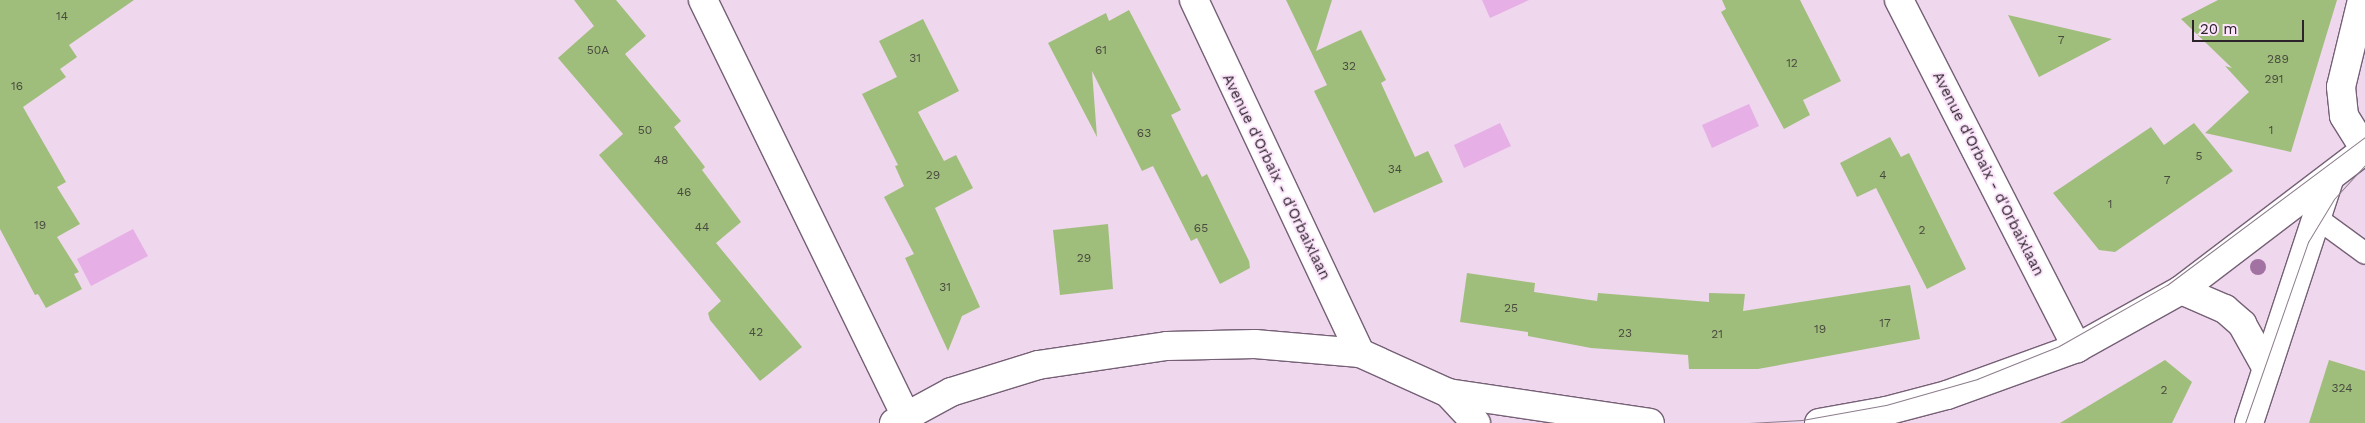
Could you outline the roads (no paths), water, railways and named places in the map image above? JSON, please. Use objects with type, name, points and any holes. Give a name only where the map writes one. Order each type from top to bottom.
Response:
[{"type":"street","points":[[704,0],[903,420],[951,392],[1038,365],[1167,346],[1255,344],[1360,353],[1448,393],[1650,423]]},
{"type":"street","name":"Avenue d'Orbaix - d'Orbaixlaan","points":[[1194,0],[1360,353]]},
{"type":"street","name":"Avenue d'Orbaix - d'Orbaixlaan","points":[[1899,0],[2077,348]]},
{"type":"street","points":[[1819,423],[1933,399],[2077,348],[2181,290],[2329,179],[2365,149],[2344,116],[2341,86],[2362,0]]},
{"type":"street","points":[[2249,423],[2329,179]]},
{"type":"street","points":[[2181,290],[2194,298],[2225,309],[2242,324],[2267,369]]},
{"type":"street","points":[[1448,393],[1476,423]]},
{"type":"lane","points":[[2317,218],[2365,253]]},
{"type":"tram line","points":[[1749,423],[1802,420],[1886,405],[1977,379],[2059,346],[2167,285],[2365,137]]},
{"type":"tram line","points":[[2245,423],[2308,242],[2334,199],[2365,165]]}]
